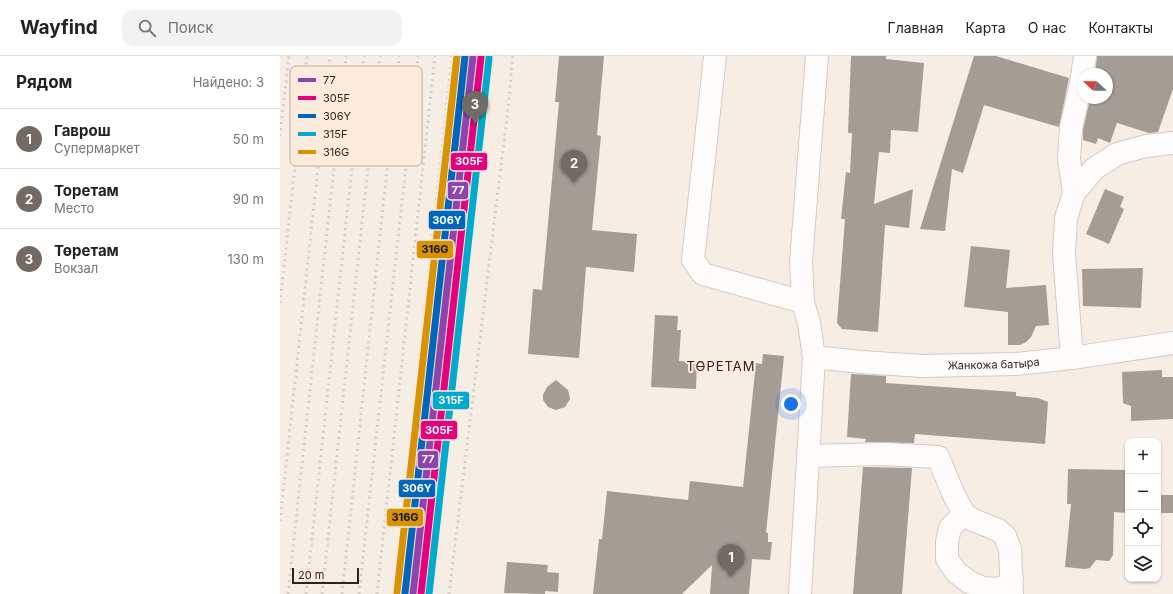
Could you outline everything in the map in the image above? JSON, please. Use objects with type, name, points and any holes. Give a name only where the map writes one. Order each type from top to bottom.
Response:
[{"type":"street","points":[[715,56],[693,260],[703,274],[803,302]]},
{"type":"street","points":[[800,594],[814,357],[809,323],[803,302],[801,262],[817,56]]},
{"type":"street","points":[[1074,193],[1069,159],[1070,128],[1081,83],[1085,56]]},
{"type":"street","points":[[1072,358],[1064,253],[1066,218],[1074,193],[1094,169],[1117,154],[1146,146],[1173,143]]},
{"type":"street","name":"Жанкожа батыра","points":[[814,357],[922,366],[1016,364],[1072,358],[1173,343]]},
{"type":"street","points":[[809,456],[883,454],[938,457],[953,493],[964,514],[973,520],[998,530],[1005,536],[1010,549],[1012,586],[984,588],[969,582],[956,572],[947,558],[947,542],[950,528],[964,514]]},
{"type":"building","points":[[559,56],[604,56],[597,135],[601,136],[592,230],[637,234],[634,272],[586,267],[579,358],[528,354],[533,289],[542,290],[559,102],[555,102]]},
{"type":"building","points":[[851,56],[886,56],[886,59],[924,63],[918,132],[891,130],[890,153],[879,152],[874,204],[913,189],[909,228],[885,225],[878,332],[842,329],[837,323],[845,219],[841,219],[846,172],[850,173],[852,133],[848,133]]},
{"type":"building","points":[[974,56],[996,56],[1069,78],[1059,127],[984,105],[963,173],[952,169],[945,231],[920,229]]},
{"type":"building","points":[[1097,56],[1173,56],[1173,89],[1158,132],[1149,133],[1117,123],[1110,143],[1098,138],[1096,144],[1083,140],[1083,130],[1089,104],[1113,104],[1113,68],[1096,68]]},
{"type":"building","points":[[1105,189],[1124,197],[1120,207],[1124,209],[1109,244],[1086,234]]},
{"type":"building","points":[[971,246],[1010,250],[1006,288],[1046,285],[1049,325],[1036,326],[1031,337],[1020,345],[1008,345],[1008,312],[964,307]]},
{"type":"building","points":[[1143,268],[1141,308],[1083,306],[1082,269]]},
{"type":"building","points":[[655,315],[678,316],[677,330],[681,330],[679,361],[697,362],[696,389],[651,387]]},
{"type":"building","points":[[763,354],[784,356],[766,533],[768,533],[768,542],[772,542],[770,560],[752,559],[749,594],[710,594],[712,565],[682,594],[593,594],[599,539],[602,539],[607,491],[688,500],[690,481],[743,487],[756,363],[762,364]]},
{"type":"building","points":[[1162,370],[1162,377],[1173,377],[1173,419],[1131,421],[1131,406],[1123,403],[1122,372]]},
{"type":"building","points":[[851,374],[886,376],[886,383],[1016,392],[1016,396],[1038,398],[1048,402],[1045,444],[915,434],[914,443],[865,442],[866,439],[847,437]]},
{"type":"building","points":[[556,380],[568,390],[570,399],[565,407],[556,410],[548,407],[543,400],[543,395],[547,387]]},
{"type":"building","points":[[863,467],[912,468],[902,594],[853,594]]},
{"type":"building","points":[[1068,469],[1125,470],[1125,513],[1114,512],[1113,555],[1109,561],[1096,560],[1090,568],[1085,569],[1065,567],[1071,504],[1067,504]]},
{"type":"building","points":[[1161,495],[1173,495],[1173,513],[1161,513]]},
{"type":"building","points":[[507,562],[548,565],[547,572],[559,573],[558,592],[545,591],[545,594],[504,593]]},
{"type":"railway","points":[[280,136],[289,56]]},
{"type":"railway","points":[[306,66],[307,56]]},
{"type":"railway","points":[[329,66],[330,56]]},
{"type":"railway","points":[[345,66],[346,56]]},
{"type":"railway","points":[[363,66],[364,56]]},
{"type":"railway","points":[[379,66],[380,56]]},
{"type":"railway","points":[[398,66],[399,56]]},
{"type":"railway","points":[[417,66],[418,56]]},
{"type":"railway","points":[[377,594],[435,56]]},
{"type":"railway","points":[[394,594],[452,56]]},
{"type":"railway","points":[[449,594],[507,117],[513,56]]},
{"type":"railway","points":[[280,303],[295,166]]},
{"type":"railway","points":[[280,521],[318,166]]},
{"type":"railway","points":[[288,594],[334,166]]},
{"type":"railway","points":[[306,594],[352,166]]},
{"type":"railway","points":[[322,594],[368,166]]},
{"type":"railway","points":[[342,594],[387,166]]},
{"type":"railway","points":[[359,594],[406,166]]},
{"type":"transit line","name":"316G","points":[[397,592],[457,56]]},
{"type":"transit line","name":"306Y","points":[[405,593],[465,56]]},
{"type":"transit line","name":"77","points":[[413,594],[473,56]]},
{"type":"transit line","name":"305F","points":[[421,594],[481,57]]},
{"type":"transit line","name":"315F","points":[[429,594],[489,58]]},
{"type":"place","name":"Төретам","points":[[475,124]]},
{"type":"place","name":"Торетам","points":[[574,183]]},
{"type":"place","name":"Гаврош","points":[[731,577]]},
{"type":"district","name":"ТӨРЕТАМ","points":[[721,366]]}]
